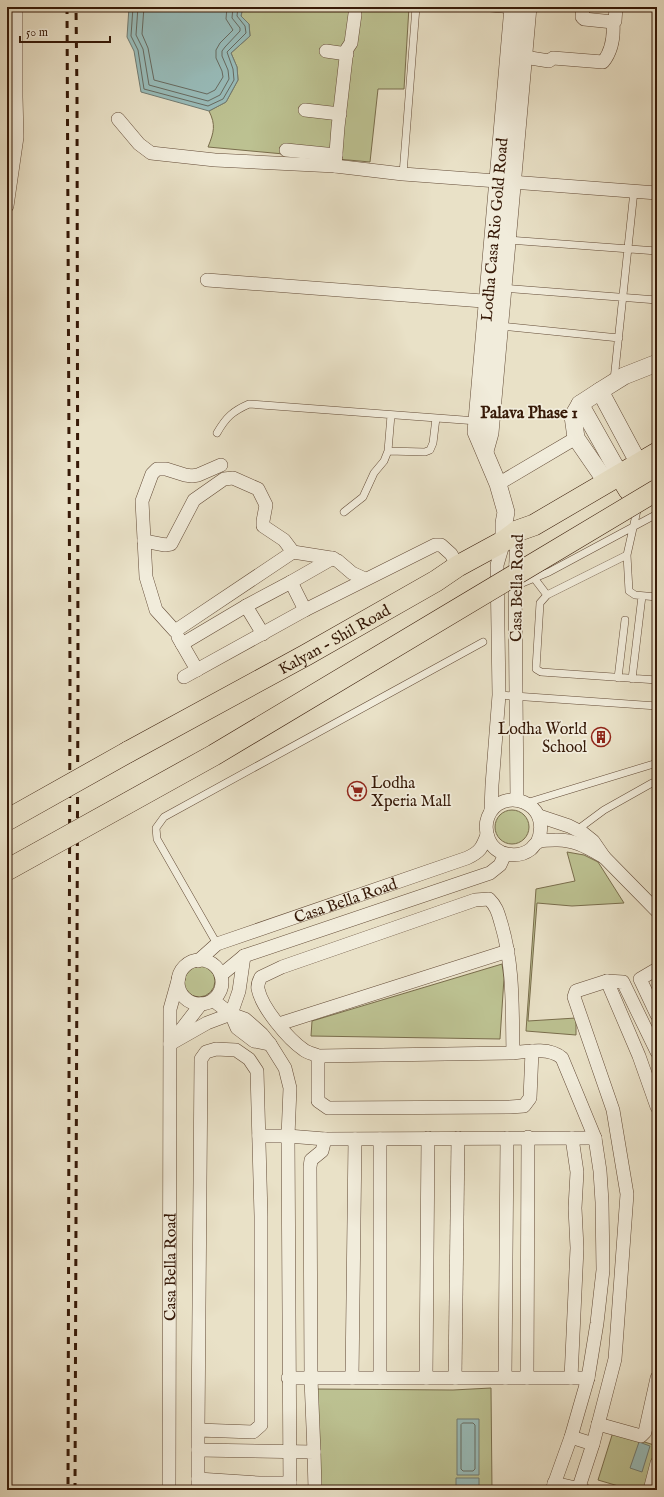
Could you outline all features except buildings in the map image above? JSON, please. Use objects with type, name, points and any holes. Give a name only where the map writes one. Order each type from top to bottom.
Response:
[{"type":"main road","name":"Kalyan - Shil Road","points":[[7,820],[313,651],[436,581],[458,566],[510,536],[639,478]]},
{"type":"main road","points":[[7,870],[214,755],[639,478]]},
{"type":"street","points":[[7,206],[18,137],[11,98],[16,7]]},
{"type":"street","points":[[583,7],[582,17],[584,19],[613,22]]},
{"type":"street","points":[[524,57],[549,61],[553,58],[603,62],[613,39],[613,22],[615,21],[616,7]]},
{"type":"street","name":"Lodha Casa Rio Gold Road","points":[[506,512],[498,484],[476,432],[484,421],[500,326],[497,298],[507,240],[505,182],[524,57],[520,9]]},
{"type":"street","name":"Lodha Casa Rio Gold Road","points":[[484,421],[497,298],[505,182],[520,9]]},
{"type":"street","points":[[335,161],[347,54],[351,43],[355,14]]},
{"type":"street","points":[[326,51],[347,54]]},
{"type":"street","points":[[305,110],[340,114]]},
{"type":"street","points":[[118,119],[139,144],[151,153],[215,160],[335,161]]},
{"type":"street","points":[[286,150],[403,174],[657,193]]},
{"type":"street","points":[[207,280],[497,298]]},
{"type":"street","points":[[639,478],[576,438],[573,416],[580,404],[600,390],[614,382],[657,363]]},
{"type":"street","points":[[600,390],[639,478]]},
{"type":"street","points":[[580,404],[639,478]]},
{"type":"street","points":[[498,484],[576,438]]},
{"type":"street","points":[[197,670],[175,631],[156,610],[146,577],[142,501],[152,474],[158,469],[166,469],[192,476],[221,465]]},
{"type":"street","points":[[144,541],[165,545],[170,544],[194,500],[224,479],[233,478],[258,489],[266,505],[262,521],[263,526],[284,540],[293,552]]},
{"type":"street","name":"Casa Bella Road","points":[[506,512],[504,523],[510,536],[515,586],[515,696],[522,802]]},
{"type":"street","name":"Casa Bella Road","points":[[169,1490],[170,1009],[179,977],[186,966],[198,961],[217,944],[455,863],[477,853],[483,845],[487,835],[486,826],[491,810],[499,695],[497,565],[510,536]]},
{"type":"street","points":[[184,677],[365,579],[436,545],[441,545],[451,554],[458,566]]},
{"type":"street","points":[[175,631],[293,552],[333,558],[352,573],[365,579]]},
{"type":"street","points":[[182,644],[246,606],[333,558]]},
{"type":"street","points":[[291,582],[306,610]]},
{"type":"street","points":[[246,606],[262,634]]},
{"type":"street","points":[[487,835],[497,850],[505,854],[514,855],[523,854],[531,849],[537,843],[541,834],[539,816],[534,808],[522,802],[504,802],[491,810]]},
{"type":"street","points":[[539,816],[554,820],[577,830],[593,841],[604,856],[657,911]]},
{"type":"street","points":[[537,843],[556,840],[573,841],[604,856]]},
{"type":"street","name":"Casa Bella Road","points":[[221,975],[244,956],[490,873],[500,865],[505,854]]},
{"type":"street","points":[[513,1053],[512,979],[506,938],[496,905],[489,899],[475,900],[282,967],[261,977],[258,984],[258,989],[266,1007],[288,1037],[306,1051],[318,1056],[513,1053],[532,1051],[556,1052],[562,1058],[595,1138],[600,1171],[602,1202],[603,1270],[597,1323],[588,1378],[571,1437],[553,1486],[580,1490],[615,1359],[627,1194],[613,1110],[574,997],[576,991],[607,981],[623,982],[657,1052]]},
{"type":"street","points":[[279,1024],[508,951]]},
{"type":"street","points":[[231,1014],[239,991],[244,956]]},
{"type":"street","points":[[179,977],[178,983],[183,996],[194,1004],[214,1001],[222,986],[221,975],[212,964],[205,961],[198,961]]},
{"type":"street","points":[[657,969],[640,979],[657,1015]]},
{"type":"street","points":[[607,981],[639,1056],[657,1106]]},
{"type":"street","points":[[198,1430],[253,1432],[261,1425],[261,1216],[256,1071],[249,1060],[236,1050],[216,1049],[206,1052],[201,1059],[198,1430],[198,1485],[290,1486],[288,1378],[288,1136],[290,1088],[285,1068],[270,1044],[254,1041],[237,1028],[231,1014],[214,1001]]},
{"type":"street","points":[[170,1044],[201,1004]]},
{"type":"street","points":[[170,1044],[207,1023],[231,1014]]},
{"type":"street","points":[[318,1056],[318,1101],[328,1108],[510,1107],[524,1106],[530,1098],[532,1051]]},
{"type":"street","points":[[259,1136],[288,1136],[325,1139],[528,1137],[595,1138]]},
{"type":"street","points":[[527,1378],[528,1137]]},
{"type":"street","points":[[426,1378],[428,1138]]},
{"type":"street","points":[[455,1378],[458,1138]]},
{"type":"street","points":[[505,1378],[507,1138]]},
{"type":"street","points":[[571,1378],[577,1256],[577,1172],[572,1138]]},
{"type":"street","points":[[315,1490],[311,1379],[310,1166],[311,1160],[322,1151],[325,1139]]},
{"type":"street","points":[[352,1378],[355,1139]]},
{"type":"street","points":[[380,1139],[380,1378]]},
{"type":"street","points":[[577,1172],[600,1171]]},
{"type":"street","points":[[288,1378],[588,1378]]},
{"type":"street","points":[[598,1424],[640,1436],[645,1432],[657,1378]]},
{"type":"street","points":[[571,1437],[593,1444]]},
{"type":"street","points":[[198,1450],[314,1452]]},
{"type":"street","points":[[650,1490],[657,1463]]},
{"type":"lane","points":[[403,174],[416,7]]},
{"type":"lane","points":[[478,7],[520,9]]},
{"type":"lane","points":[[614,382],[634,191]]},
{"type":"lane","points":[[507,240],[657,251]]},
{"type":"lane","points":[[497,298],[623,297],[657,300]]},
{"type":"lane","points":[[500,326],[619,338]]},
{"type":"lane","points":[[217,433],[222,423],[231,414],[249,404],[484,421]]},
{"type":"lane","points":[[344,512],[363,497],[374,472],[384,461],[388,451],[391,415]]},
{"type":"lane","points":[[388,451],[425,452],[430,450],[433,443],[436,418]]},
{"type":"lane","points":[[639,478],[634,525],[627,555],[629,591],[635,595],[657,597]]},
{"type":"lane","points":[[515,586],[549,572],[657,514]]},
{"type":"lane","points":[[627,555],[547,595],[540,603],[536,669],[541,672],[657,680]]},
{"type":"lane","points":[[534,578],[547,595]]},
{"type":"lane","points":[[632,679],[642,596]]},
{"type":"lane","points":[[618,678],[625,620]]},
{"type":"lane","points":[[217,944],[157,839],[156,828],[164,817],[483,642]]},
{"type":"lane","points":[[499,695],[657,706]]},
{"type":"lane","points":[[522,802],[657,763]]},
{"type":"lane","points":[[577,830],[604,810],[652,783]]},
{"type":"green space","points":[[243,7],[409,7],[404,89],[378,89],[370,162],[208,147],[213,129],[213,120],[209,111],[226,102],[238,80],[237,67],[231,53],[250,36],[249,24],[241,16]]},
{"type":"green space","points":[[509,810],[515,810],[519,811],[526,817],[529,827],[528,834],[522,841],[515,844],[509,844],[505,843],[498,837],[495,830],[495,824],[496,820],[502,813]]},
{"type":"green space","points":[[567,852],[584,855],[598,862],[624,903],[572,906],[537,903],[528,1021],[576,1018],[576,1035],[526,1031],[536,889],[575,881]]},
{"type":"green space","points":[[502,964],[504,978],[500,1039],[311,1036],[312,1021]]},
{"type":"green space","points":[[196,965],[202,965],[212,972],[215,981],[214,987],[208,994],[202,997],[196,997],[186,990],[183,984],[183,978],[190,968]]},
{"type":"green space","points":[[491,1388],[492,1490],[318,1490],[317,1389],[453,1390]]},
{"type":"green space","points":[[613,1432],[654,1445],[652,1490],[632,1490],[598,1480]]},
{"type":"water","points":[[129,7],[243,7],[241,16],[249,24],[250,36],[231,53],[237,67],[238,80],[226,102],[209,111],[141,92],[134,51],[127,37]]},
{"type":"water","points":[[457,1419],[479,1419],[479,1475],[457,1475]]},
{"type":"water","points":[[639,1442],[650,1446],[642,1472],[630,1468]]},
{"type":"water","points":[[456,1478],[479,1478],[479,1490],[456,1490]]},
{"type":"railway","points":[[67,7],[70,674],[68,1490]]},
{"type":"railway","points":[[75,1490],[78,676],[76,7]]},
{"type":"place","name":"Lodha World School","points":[[601,737]]},
{"type":"place","name":"Lodha Xperia Mall","points":[[357,791]]},
{"type":"district","name":"Palava Phase 1","points":[[529,412]]}]
